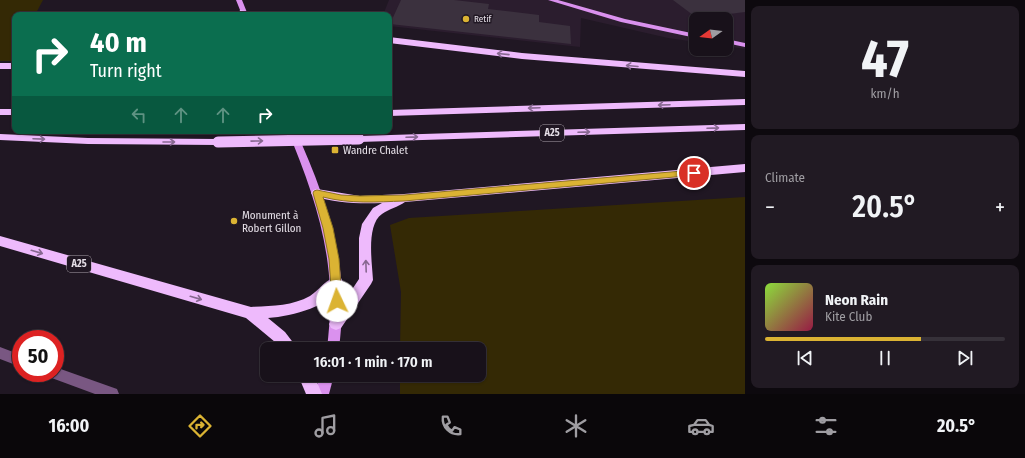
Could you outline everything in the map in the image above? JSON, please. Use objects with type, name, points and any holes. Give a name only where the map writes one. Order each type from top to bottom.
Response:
[{"type":"highway","points":[[392,40],[522,56],[745,74]]},
{"type":"highway","points":[[0,66],[12,66]]},
{"type":"highway","points":[[392,113],[745,102]]},
{"type":"highway","points":[[0,112],[12,112]]},
{"type":"highway","name":"A25","points":[[0,137],[96,141],[218,142],[745,127]]},
{"type":"highway","points":[[317,193],[360,200],[404,198],[745,168]]},
{"type":"highway","points":[[336,324],[366,280],[365,238],[368,224],[377,211],[404,198]]},
{"type":"highway","name":"A25","points":[[0,241],[251,313],[286,311],[300,307],[315,300],[336,282]]},
{"type":"highway","name":"A25","points":[[251,313],[284,342]]},
{"type":"highway","points":[[309,382],[314,394]]},
{"type":"main road","points":[[239,0],[242,12]]},
{"type":"main road","points":[[551,0],[604,16],[666,31],[689,35]]},
{"type":"main road","points":[[733,42],[745,45]]},
{"type":"main road","points":[[293,134],[317,193],[328,228],[334,259],[336,282],[336,324],[334,342]]},
{"type":"main road","points":[[322,394],[326,382]]},
{"type":"street","points":[[0,353],[12,358]]},
{"type":"street","points":[[64,377],[112,394]]},
{"type":"shaded area","points":[[0,0],[43,0],[37,12],[12,12],[12,61],[0,61]]},
{"type":"shaded area","points":[[389,0],[745,0],[745,49],[733,47],[733,12],[689,12],[689,41],[668,38],[581,18],[580,47],[392,26],[392,12],[384,12]]},
{"type":"shaded area","points":[[745,197],[745,394],[400,394],[400,382],[486,382],[486,342],[400,342],[401,292],[390,225],[409,218]]},
{"type":"building","name":"Retif","points":[[401,0],[454,0],[489,4],[488,9],[539,15],[539,22],[570,26],[571,44],[392,24],[392,20]]},
{"type":"building","points":[[673,0],[745,0],[745,12],[733,14],[733,12],[689,12]]},
{"type":"place","name":"Retif","points":[[466,19]]},
{"type":"place","name":"Wandre Chalet","points":[[335,150]]},
{"type":"place","name":"Monument à Robert Gillon","points":[[234,221]]},
{"type":"route","points":[[337,301],[334,259],[328,228],[317,193],[360,200],[404,198],[694,173]]}]
